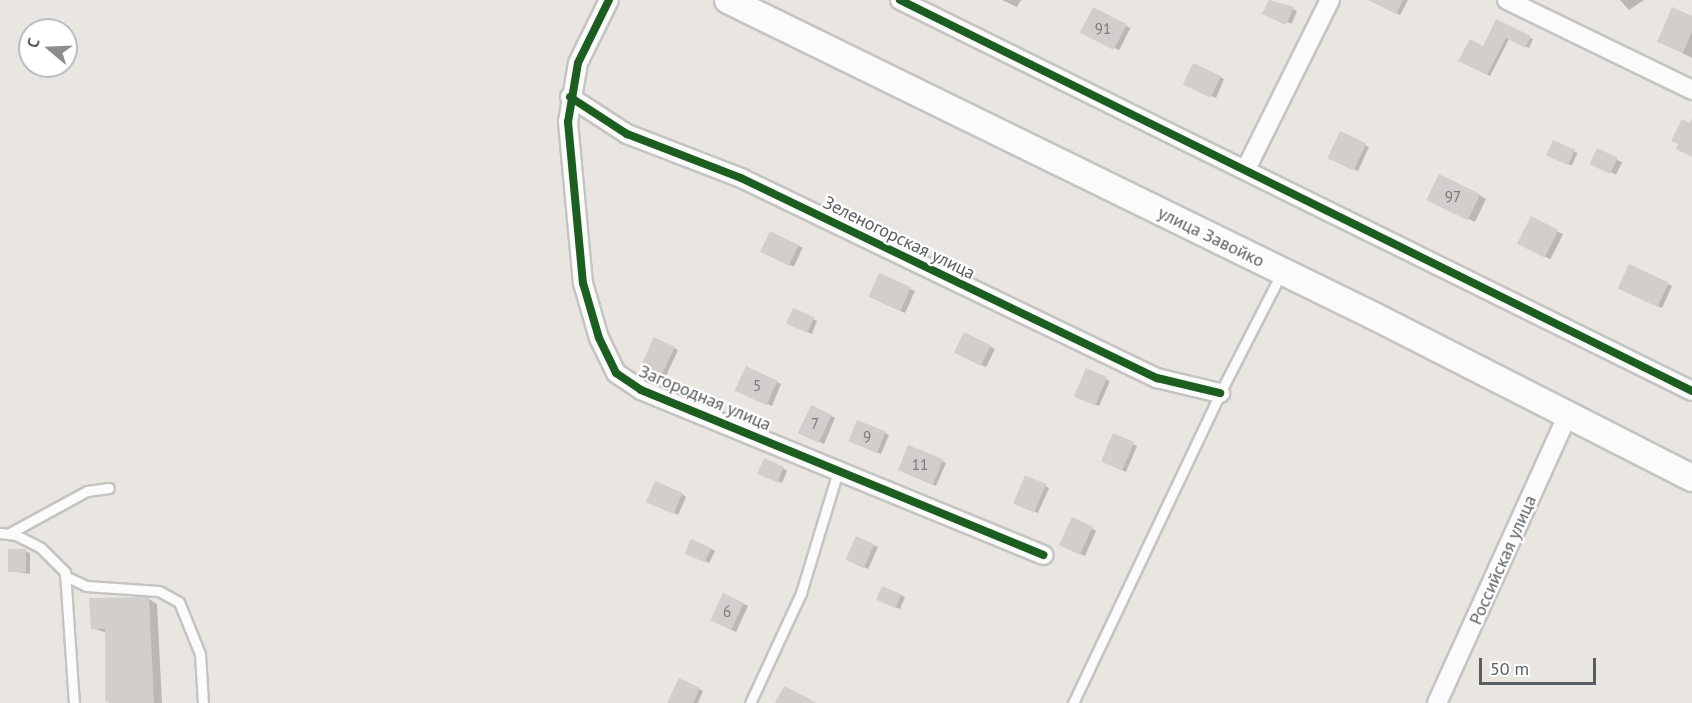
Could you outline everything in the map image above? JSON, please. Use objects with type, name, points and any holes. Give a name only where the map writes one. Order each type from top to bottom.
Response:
[{"type":"main road","name":"улица Завойко","points":[[728,0],[1282,272],[1692,478]]},
{"type":"street","name":"Загородная улица","points":[[609,0],[578,63],[570,97],[570,157],[583,283],[599,338],[616,373],[641,390],[1043,555]]},
{"type":"street","points":[[900,0],[1692,390]]},
{"type":"street","points":[[1246,169],[1330,0]]},
{"type":"street","points":[[1507,0],[1692,90]]},
{"type":"street","name":"Зеленогорская улица","points":[[570,97],[627,134],[741,178],[1157,378],[1220,393]]},
{"type":"street","name":"Российская улица","points":[[1437,703],[1567,417]]},
{"type":"lane","points":[[1073,703],[1220,393],[1282,272]]},
{"type":"lane","points":[[750,703],[791,620],[831,505],[838,471]]},
{"type":"lane","points":[[4,533],[87,491],[109,488]]},
{"type":"lane","points":[[4,533],[41,548],[65,576],[86,586],[159,591],[179,602],[200,654],[203,703]]},
{"type":"lane","points":[[65,576],[74,703]]},
{"type":"building","points":[[1269,0],[1294,7],[1286,25],[1262,14]]},
{"type":"building","points":[[1368,0],[1403,0],[1396,14]]},
{"type":"building","points":[[1093,7],[1127,24],[1114,50],[1080,33]]},
{"type":"building","points":[[1672,7],[1692,16],[1692,31],[1683,53],[1657,42]]},
{"type":"building","points":[[1496,19],[1531,36],[1525,48],[1506,38],[1487,75],[1458,61],[1470,39],[1483,46]]},
{"type":"building","points":[[1193,63],[1221,76],[1211,98],[1183,85]]},
{"type":"building","points":[[1692,118],[1692,157],[1676,149],[1678,144],[1671,141],[1682,119],[1690,123]]},
{"type":"building","points":[[1340,131],[1366,143],[1354,170],[1327,158]]},
{"type":"building","points":[[1553,140],[1575,150],[1568,165],[1546,156]]},
{"type":"building","points":[[1597,148],[1618,158],[1610,174],[1589,164]]},
{"type":"building","points":[[1439,174],[1480,194],[1468,220],[1426,200]]},
{"type":"building","points":[[1531,216],[1559,230],[1545,258],[1517,244]]},
{"type":"building","points":[[770,231],[799,245],[789,266],[760,252]]},
{"type":"building","points":[[1629,264],[1669,283],[1657,307],[1618,288]]},
{"type":"building","points":[[879,273],[911,287],[900,311],[868,297]]},
{"type":"building","points":[[793,308],[814,317],[808,333],[786,324]]},
{"type":"building","points":[[964,332],[991,345],[981,366],[954,353]]},
{"type":"building","points":[[654,337],[675,347],[662,375],[641,365]]},
{"type":"building","points":[[746,366],[778,381],[766,405],[735,390]]},
{"type":"building","points":[[1086,368],[1107,377],[1095,406],[1074,397]]},
{"type":"building","points":[[811,405],[832,415],[819,443],[798,433]]},
{"type":"building","points":[[857,420],[886,432],[877,453],[848,441]]},
{"type":"building","points":[[1113,433],[1134,442],[1122,471],[1101,462]]},
{"type":"building","points":[[908,445],[943,459],[933,484],[898,470]]},
{"type":"building","points":[[764,458],[784,467],[777,482],[757,474]]},
{"type":"building","points":[[1025,475],[1046,484],[1034,513],[1013,504]]},
{"type":"building","points":[[655,481],[683,493],[674,514],[646,502]]},
{"type":"building","points":[[1072,517],[1093,527],[1080,555],[1059,545]]},
{"type":"building","points":[[856,536],[874,544],[864,568],[845,560]]},
{"type":"building","points":[[691,539],[711,548],[705,563],[684,554]]},
{"type":"building","points":[[8,549],[26,549],[26,572],[8,572]]},
{"type":"building","points":[[882,586],[901,594],[895,608],[876,600]]},
{"type":"building","points":[[723,593],[744,603],[731,630],[710,620]]},
{"type":"building","points":[[149,597],[154,703],[109,703],[105,700],[105,629],[91,629],[89,598]]},
{"type":"building","points":[[679,678],[700,688],[693,703],[667,703]]},
{"type":"building","points":[[784,686],[817,703],[775,703]]},
{"type":"cycle path","points":[[609,0],[578,63],[568,122],[583,283],[599,338],[616,373],[641,390],[1043,555]]},
{"type":"cycle path","points":[[900,0],[1692,391]]},
{"type":"cycle path","points":[[570,97],[627,134],[741,178],[1157,378],[1220,393]]}]
